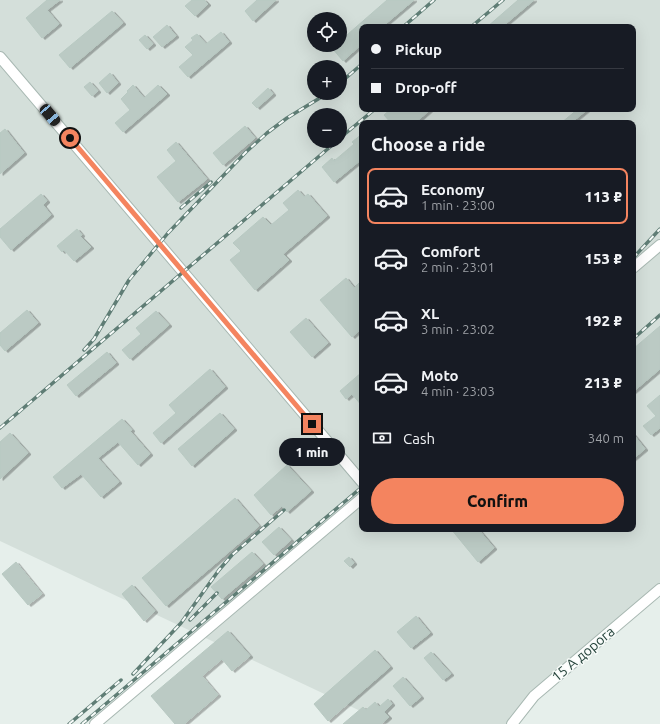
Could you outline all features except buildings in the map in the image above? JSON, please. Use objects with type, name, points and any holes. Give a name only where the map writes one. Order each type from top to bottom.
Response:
[{"type":"street","points":[[0,56],[359,478]]},
{"type":"street","points":[[636,265],[660,245]]},
{"type":"street","points":[[95,724],[359,501]]},
{"type":"street","name":"15 А дорога","points":[[512,724],[534,696],[660,589]]},
{"type":"shaded area","points":[[0,0],[660,0],[660,589],[534,696],[512,724],[388,724],[0,541]]},
{"type":"railway","points":[[406,24],[434,0]]},
{"type":"railway","points":[[475,24],[503,0]]},
{"type":"railway","points":[[347,77],[359,67]]},
{"type":"railway","points":[[84,350],[94,339],[129,280],[168,233],[246,152],[267,133],[287,118],[317,100]]},
{"type":"railway","points":[[362,120],[371,112]]},
{"type":"railway","points":[[347,132],[359,122]]},
{"type":"railway","points":[[0,428],[329,148]]},
{"type":"railway","points":[[181,208],[211,182]]},
{"type":"railway","points":[[636,255],[660,229]]},
{"type":"railway","points":[[636,336],[660,315]]},
{"type":"railway","points":[[82,724],[359,490]]},
{"type":"railway","points":[[133,674],[181,623],[219,570],[232,555],[284,510]]},
{"type":"railway","points":[[190,620],[217,593]]},
{"type":"railway","points":[[69,724],[121,680]]},
{"type":"route","points":[[70,138],[312,424]]}]
